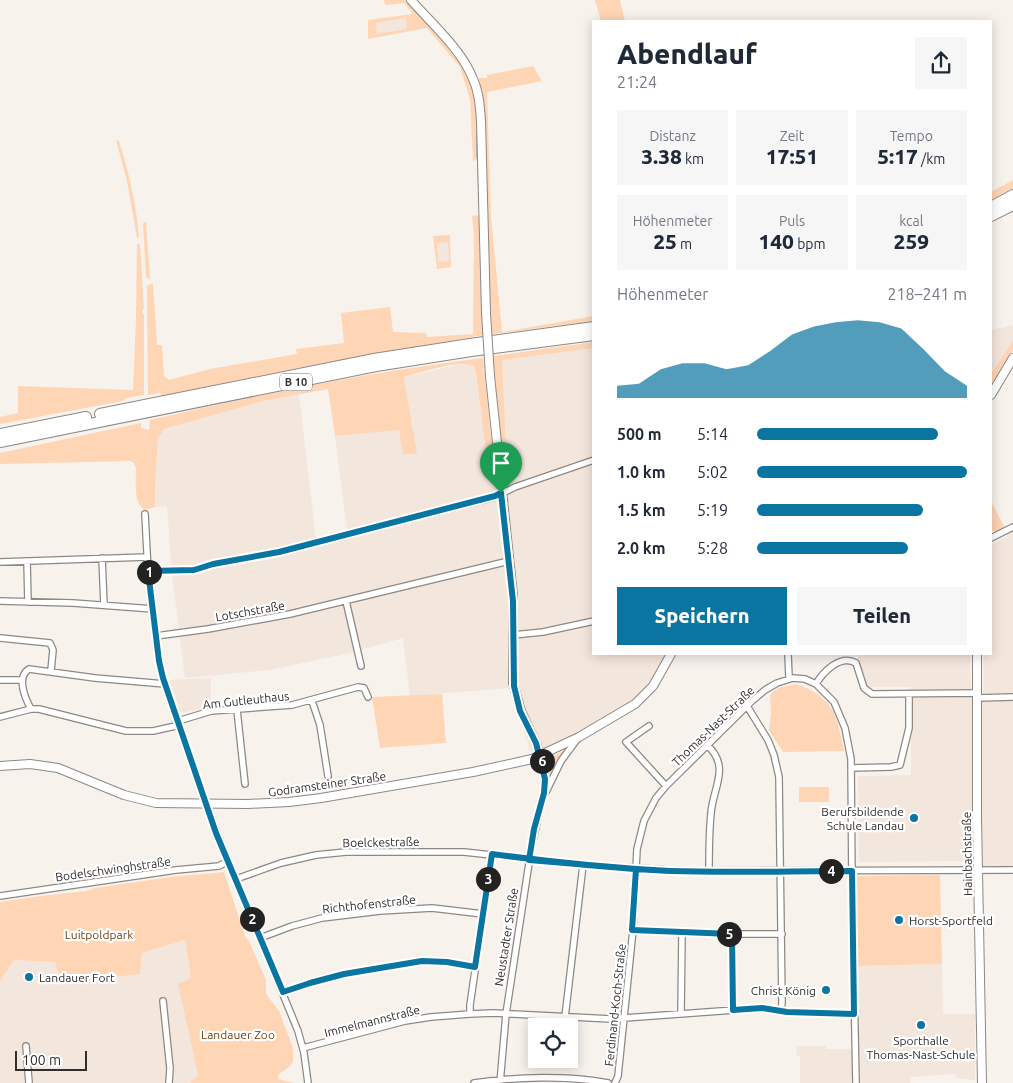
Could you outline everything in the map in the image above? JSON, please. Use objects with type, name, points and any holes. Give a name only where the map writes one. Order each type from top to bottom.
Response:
[{"type":"highway","points":[[992,206],[1013,195]]},
{"type":"highway","points":[[992,216],[1013,205]]},
{"type":"highway","name":"B 10","points":[[0,434],[384,358],[592,327]]},
{"type":"highway","name":"B 10","points":[[0,442],[385,365],[592,334]]},
{"type":"main road","points":[[411,0],[462,58],[473,77],[478,94],[481,121],[486,313],[490,376],[514,607],[512,667],[515,695],[520,711],[540,754]]},
{"type":"main road","points":[[992,393],[1013,358]]},
{"type":"main road","points":[[992,386],[1001,376]]},
{"type":"main road","points":[[992,398],[1001,376]]},
{"type":"main road","name":"Neustadter Straße","points":[[540,754],[579,737],[622,713],[644,696],[659,676],[670,655]]},
{"type":"main road","name":"Hainbachstraße","points":[[977,655],[978,870],[982,1083]]},
{"type":"main road","name":"Godramsteiner Straße","points":[[0,766],[22,764],[47,766],[64,770],[111,790],[142,800],[163,803],[268,804],[306,800],[505,765],[526,761],[540,754]]},
{"type":"street","points":[[148,571],[194,570],[213,564],[279,552],[495,496],[515,487],[592,461]]},
{"type":"street","points":[[145,514],[148,571],[160,669],[228,861],[298,1031],[303,1048],[308,1083]]},
{"type":"street","points":[[992,538],[1013,527]]},
{"type":"street","points":[[0,562],[147,557]]},
{"type":"street","points":[[102,558],[104,605]]},
{"type":"street","points":[[27,561],[28,602]]},
{"type":"street","name":"Lotschstraße","points":[[156,636],[257,620],[346,601],[509,561]]},
{"type":"street","points":[[346,601],[361,666]]},
{"type":"street","points":[[0,602],[104,605],[153,609]]},
{"type":"street","points":[[514,635],[543,632],[592,621]]},
{"type":"street","points":[[0,638],[50,644],[53,650],[51,671]]},
{"type":"street","points":[[788,655],[789,678],[801,678],[816,684],[834,702],[844,723],[849,742],[856,1083]]},
{"type":"street","points":[[816,684],[821,676],[834,664],[850,661],[856,663],[862,683],[870,693],[1013,697]]},
{"type":"street","points":[[0,717],[31,709],[21,680],[24,673],[29,669],[95,678],[165,684]]},
{"type":"street","name":"Thomas-Nast-Straße","points":[[636,869],[637,849],[642,826],[652,805],[666,786],[765,690],[789,678]]},
{"type":"street","points":[[0,680],[21,680]]},
{"type":"street","name":"Am Gutleuthaus","points":[[31,709],[57,712],[110,728],[131,732],[153,731],[211,711],[285,707],[361,686],[366,690],[368,697]]},
{"type":"street","points":[[851,768],[900,765],[909,728],[909,694]]},
{"type":"street","points":[[312,701],[320,725],[328,776]]},
{"type":"street","points":[[747,706],[766,735],[777,766],[780,791],[781,1011]]},
{"type":"street","points":[[238,710],[245,784]]},
{"type":"street","points":[[649,726],[626,742],[666,786]]},
{"type":"street","name":"Neustadter Straße","points":[[543,796],[564,757],[579,737]]},
{"type":"street","points":[[707,745],[716,756],[719,772],[711,812],[709,872]]},
{"type":"street","name":"Neustadter Straße","points":[[500,1081],[506,1014],[529,860],[534,829],[543,796],[545,779],[540,754]]},
{"type":"street","name":"Boelckestraße","points":[[236,879],[280,863],[329,853],[454,851],[583,865],[709,872],[1013,870]]},
{"type":"street","points":[[470,1014],[492,854]]},
{"type":"street","name":"Bodelschwinghstraße","points":[[0,896],[214,866],[228,861]]},
{"type":"street","points":[[564,1017],[583,865]]},
{"type":"street","name":"Ferdinand-Koch-Straße","points":[[615,1083],[618,1076],[636,869]]},
{"type":"street","name":"Richthofenstraße","points":[[260,938],[292,926],[322,918],[380,910],[432,908],[483,914]]},
{"type":"street","points":[[632,930],[782,934]]},
{"type":"street","points":[[681,1013],[682,932]]},
{"type":"street","points":[[732,934],[733,1010]]},
{"type":"street","points":[[283,992],[344,974],[422,961],[447,962],[475,967]]},
{"type":"street","points":[[163,1001],[170,1068],[169,1083]]},
{"type":"street","name":"Immelmannstraße","points":[[303,1048],[406,1022],[470,1014],[611,1019],[762,1008],[781,1011],[854,1014]]},
{"type":"street","points":[[26,1046],[29,1083]]},
{"type":"street","points":[[474,1083],[572,1078],[608,1083]]},
{"type":"shaded area","points":[[406,18],[408,29],[377,35],[376,23]]},
{"type":"shaded area","points":[[437,242],[448,242],[449,261],[438,262]]},
{"type":"shaded area","points":[[1013,325],[1013,340],[992,372],[992,330]]},
{"type":"shaded area","points":[[592,348],[592,655],[673,655],[668,665],[622,716],[568,749],[531,752],[509,688],[410,696],[403,638],[354,652],[270,670],[185,678],[172,575],[167,506],[155,507],[158,438],[164,429],[263,401],[299,394],[316,540],[347,530],[335,436],[413,428],[404,377],[457,365],[469,364],[474,366],[488,457],[506,448],[501,360]]},
{"type":"shaded area","points":[[1013,532],[1013,868],[970,869],[969,861],[859,862],[858,776],[911,775],[911,692],[910,687],[869,687],[866,685],[857,655],[970,655],[971,692],[983,695],[984,655],[992,655],[992,545]]},
{"type":"shaded area","points":[[211,678],[211,707],[181,713],[168,680]]},
{"type":"shaded area","points":[[185,940],[191,979],[178,984],[198,1075],[189,1083],[0,1083],[0,981],[14,960],[55,962],[140,973],[142,953]]},
{"type":"shaded area","points":[[942,964],[943,1014],[975,1014],[975,1080],[956,1078],[955,1074],[911,1077],[910,1083],[858,1083],[857,966]]},
{"type":"shaded area","points":[[796,1046],[826,1046],[826,1049],[852,1049],[852,1083],[800,1083],[800,1056],[797,1056]]},
{"type":"green space","points":[[384,0],[407,0],[459,59],[471,82],[477,103],[480,207],[478,208],[477,160],[473,161],[470,99],[460,67],[427,28],[368,39],[368,20],[413,14],[404,3],[385,5]],"holes":[[[406,18],[407,29],[377,34],[376,23]]]},
{"type":"green space","points":[[595,0],[620,0],[625,20],[601,20]]},
{"type":"green space","points":[[533,66],[542,81],[487,92],[491,216],[502,332],[592,316],[592,321],[492,334],[477,81],[479,78],[487,78],[487,75]]},
{"type":"green space","points":[[116,140],[119,141],[132,188],[138,224],[139,236],[137,238],[127,181]]},
{"type":"green space","points":[[1013,180],[1013,188],[992,199],[992,191]]},
{"type":"green space","points":[[480,215],[483,335],[298,368],[161,396],[161,393],[148,395],[147,286],[153,283],[157,345],[162,345],[164,376],[169,380],[210,369],[297,354],[296,349],[344,343],[341,313],[390,307],[393,332],[426,333],[427,337],[473,334],[474,234],[472,216]]},
{"type":"green space","points":[[144,222],[146,222],[150,280],[146,277]]},
{"type":"green space","points":[[450,235],[451,267],[437,269],[433,236]],"holes":[[[448,242],[449,261],[438,262],[437,243]]]},
{"type":"green space","points":[[137,244],[140,244],[144,308],[142,312],[144,315],[144,395],[126,398],[123,401],[0,424],[0,417],[18,413],[18,386],[133,390]]},
{"type":"green space","points":[[1013,340],[1013,351],[992,383],[992,372]]},
{"type":"green space","points":[[592,342],[592,348],[502,360],[506,448],[502,450],[493,356]]},
{"type":"green space","points":[[483,358],[493,457],[487,457],[474,366],[460,364],[440,367],[404,377],[417,453],[403,455],[399,430],[335,436],[328,389],[263,401],[164,429],[158,438],[155,507],[145,510],[141,507],[137,497],[136,468],[134,463],[130,461],[0,464],[0,453],[141,423],[141,428],[149,430],[150,420],[233,401],[316,384]]},
{"type":"green space","points":[[992,503],[1005,528],[995,532],[992,530]]},
{"type":"green space","points":[[796,684],[808,689],[826,701],[839,727],[844,751],[783,752],[769,730],[771,713],[770,695],[778,688]]},
{"type":"green space","points":[[442,694],[446,743],[380,748],[372,697]]},
{"type":"green space","points":[[567,749],[548,783],[547,759]]},
{"type":"green space","points":[[799,787],[829,787],[829,802],[799,802]]},
{"type":"green space","points":[[224,872],[245,936],[266,980],[266,994],[279,1011],[293,1048],[293,1062],[279,1074],[278,1079],[294,1083],[189,1083],[198,1075],[178,984],[191,978],[185,940],[142,953],[140,974],[62,982],[55,962],[14,960],[0,981],[0,902],[87,891],[95,888],[171,877]]},
{"type":"green space","name":"Horst-Sportfeld","points":[[940,875],[942,964],[857,966],[856,876]]},
{"type":"waterway","points":[[477,135],[477,157]]},
{"type":"waterway","points":[[478,162],[479,204]]},
{"type":"place","name":"Berufsbildende Schule Landau","points":[[914,818]]},
{"type":"place","name":"Horst-Sportfeld","points":[[899,920]]},
{"type":"place","name":"Landauer Fort","points":[[29,977]]},
{"type":"place","name":"Christ König","points":[[826,990]]},
{"type":"place","name":"Sporthalle Thomas-Nast-Schule","points":[[921,1025]]},
{"type":"route","points":[[501,493],[279,552],[213,564],[194,570],[148,571],[159,661],[163,678],[216,833],[283,992],[344,974],[422,961],[447,962],[475,967],[492,854],[529,860],[539,861],[613,868],[669,871],[852,871],[854,1014],[787,1012],[762,1008],[733,1010],[732,934],[632,930],[636,869],[529,860],[534,829],[544,793],[545,779],[540,754],[520,711],[514,686],[512,667],[513,601],[501,493]]},
{"type":"park label","name":"Luitpoldpark","points":[[99,934]]},
{"type":"park label","name":"Landauer Zoo","points":[[238,1034]]}]
